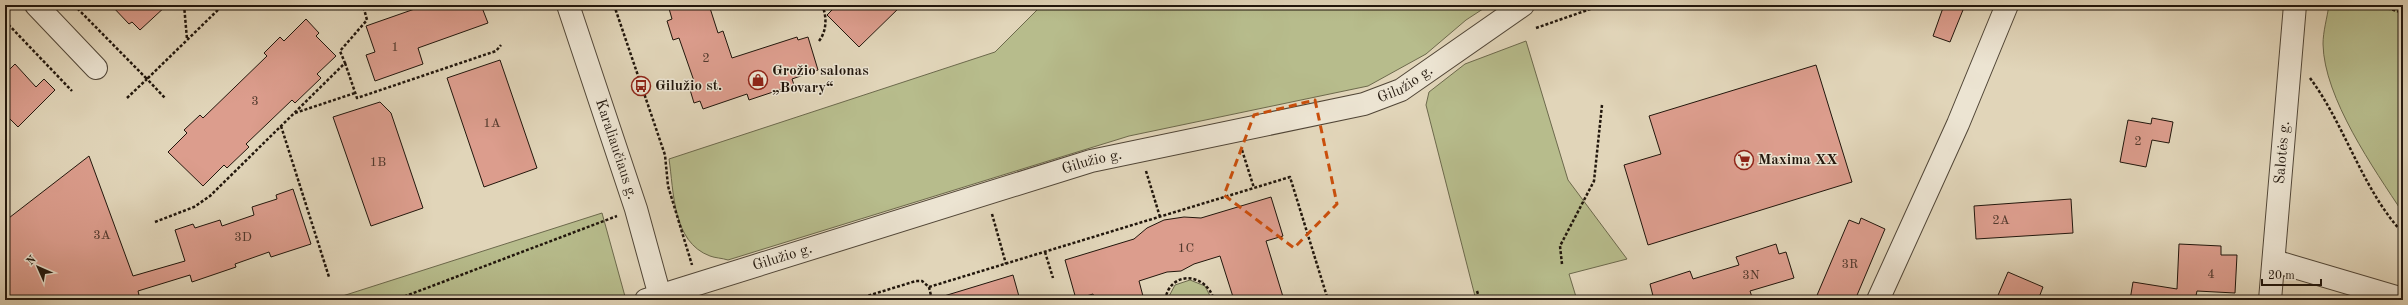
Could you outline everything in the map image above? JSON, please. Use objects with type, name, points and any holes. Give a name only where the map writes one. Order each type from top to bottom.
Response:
[{"type":"street","points":[[36,5],[96,68]]},
{"type":"street","name":"Karaliaučiaus g.","points":[[568,5],[636,209],[656,298]]},
{"type":"street","name":"Gilužio g.","points":[[656,298],[697,283],[985,192],[1091,161],[1364,104],[1401,90],[1523,5]]},
{"type":"street","points":[[1878,300],[1958,124],[2007,5]]},
{"type":"street","name":"Salotės g.","points":[[2270,300],[2295,5]]},
{"type":"street","points":[[2274,261],[2403,299]]},
{"type":"path","points":[[74,5],[147,78],[164,98]]},
{"type":"path","points":[[184,5],[187,40]]},
{"type":"path","points":[[126,98],[223,5]]},
{"type":"path","points":[[363,5],[368,20],[340,51],[357,98],[496,51],[501,46]]},
{"type":"path","points":[[614,5],[665,154],[668,186],[697,283]]},
{"type":"path","points":[[719,5],[722,8]]},
{"type":"path","points":[[819,41],[824,34],[825,12],[822,5]]},
{"type":"path","points":[[1536,28],[1602,5]]},
{"type":"path","points":[[2378,5],[2403,13]]},
{"type":"path","points":[[5,21],[72,91]]},
{"type":"path","points":[[2292,54],[2327,101],[2384,209],[2403,233]]},
{"type":"path","points":[[155,222],[194,207],[210,196],[345,63]]},
{"type":"path","points":[[294,113],[355,93]]},
{"type":"path","points":[[1562,264],[1560,246],[1594,181],[1602,105]]},
{"type":"path","points":[[281,126],[329,277]]},
{"type":"path","points":[[1236,131],[1254,188]]},
{"type":"path","points":[[1140,150],[1160,217]]},
{"type":"path","points":[[928,287],[1290,177],[1328,300]]},
{"type":"path","points":[[985,192],[1006,264]]},
{"type":"path","points":[[395,300],[636,209]]},
{"type":"path","points":[[1045,252],[1052,278]]},
{"type":"path","points":[[1165,300],[1169,288],[1175,283],[1190,278],[1203,282],[1212,293],[1214,300]]},
{"type":"path","points":[[854,300],[916,281],[922,281],[928,287],[932,300]]},
{"type":"path","points":[[1478,291],[1480,300]]},
{"type":"highlighted area","points":[[1315,100],[1337,204],[1294,248],[1224,195],[1254,115]]},
{"type":"green space","points":[[1042,5],[1489,5],[1466,20],[1426,54],[1368,86],[1129,136],[728,260],[710,256],[698,249],[688,239],[677,214],[669,159],[995,52]]},
{"type":"green space","points":[[2329,5],[2403,5],[2403,213],[2378,176],[2352,132],[2332,87],[2326,65],[2323,44]]},
{"type":"green space","points":[[1526,41],[1568,180],[1627,259],[1569,274],[1577,300],[1476,300],[1426,105],[1429,92],[1465,64]]},
{"type":"green space","points":[[602,213],[626,300],[330,300]]},
{"type":"green space","points":[[1190,280],[1205,286],[1212,300],[1167,300],[1175,285]]},
{"type":"building","points":[[111,5],[167,5],[140,30],[132,22],[129,24]]},
{"type":"building","points":[[426,5],[481,5],[488,23],[418,48],[423,64],[375,81],[366,55],[375,52],[366,26]]},
{"type":"building","points":[[668,5],[709,5],[718,33],[723,31],[732,58],[797,37],[798,40],[808,37],[818,70],[792,79],[794,85],[749,100],[747,94],[703,109],[700,101],[694,103],[688,83],[694,81],[679,38],[673,40],[667,21],[672,19]]},
{"type":"building","points":[[837,5],[902,5],[859,47],[827,15]]},
{"type":"building","points":[[1944,5],[1965,5],[1950,42],[1933,36]]},
{"type":"building","points":[[306,19],[319,33],[316,36],[336,56],[317,74],[321,78],[295,103],[292,100],[246,144],[249,147],[227,168],[224,165],[203,186],[168,152],[187,133],[184,130],[200,115],[203,118],[267,56],[264,53],[280,37],[284,41]]},
{"type":"building","points":[[500,60],[537,168],[484,187],[447,78]]},
{"type":"building","points":[[15,64],[36,87],[44,79],[55,90],[18,127],[5,114],[5,74]]},
{"type":"building","name":"Maxima XX","points":[[1816,65],[1852,182],[1648,245],[1624,165],[1661,154],[1649,116]]},
{"type":"building","points":[[380,102],[391,113],[423,208],[371,226],[333,117]]},
{"type":"building","points":[[2152,118],[2173,122],[2169,143],[2152,140],[2146,167],[2120,162],[2128,120],[2151,124]]},
{"type":"building","points":[[89,156],[133,276],[185,261],[175,230],[193,224],[195,228],[220,220],[222,226],[254,215],[252,207],[277,199],[276,195],[293,189],[311,244],[271,257],[269,252],[235,264],[236,267],[192,282],[190,275],[138,291],[139,295],[125,300],[5,300],[5,221]]},
{"type":"building","points":[[1271,197],[1283,236],[1266,241],[1284,300],[1234,300],[1220,256],[1194,264],[1181,271],[1167,272],[1139,281],[1144,300],[1095,300],[1093,294],[1076,299],[1065,260],[1134,239],[1147,228],[1164,220],[1184,217],[1201,218]]},
{"type":"building","points":[[2071,199],[2073,233],[1976,239],[1974,206]]},
{"type":"building","points":[[1861,218],[1885,229],[1855,300],[1815,300],[1849,220],[1859,224]]},
{"type":"building","points":[[1776,244],[1779,254],[1786,252],[1794,278],[1750,291],[1753,300],[1654,300],[1650,284],[1690,271],[1693,279],[1739,265],[1736,257]]},
{"type":"building","points":[[2179,244],[2221,246],[2221,255],[2237,255],[2235,293],[2197,291],[2195,300],[2130,300],[2133,282],[2177,289]]},
{"type":"building","points":[[2008,272],[2043,287],[2038,300],[1996,300]]},
{"type":"building","points":[[1013,275],[1020,300],[945,300],[944,296]]},
{"type":"place","name":"Grožio salonas „Bovary“","points":[[758,80]]},
{"type":"place","name":"Gilužio st.","points":[[641,86]]},
{"type":"place","name":"Maxima XX","points":[[1744,160]]}]
